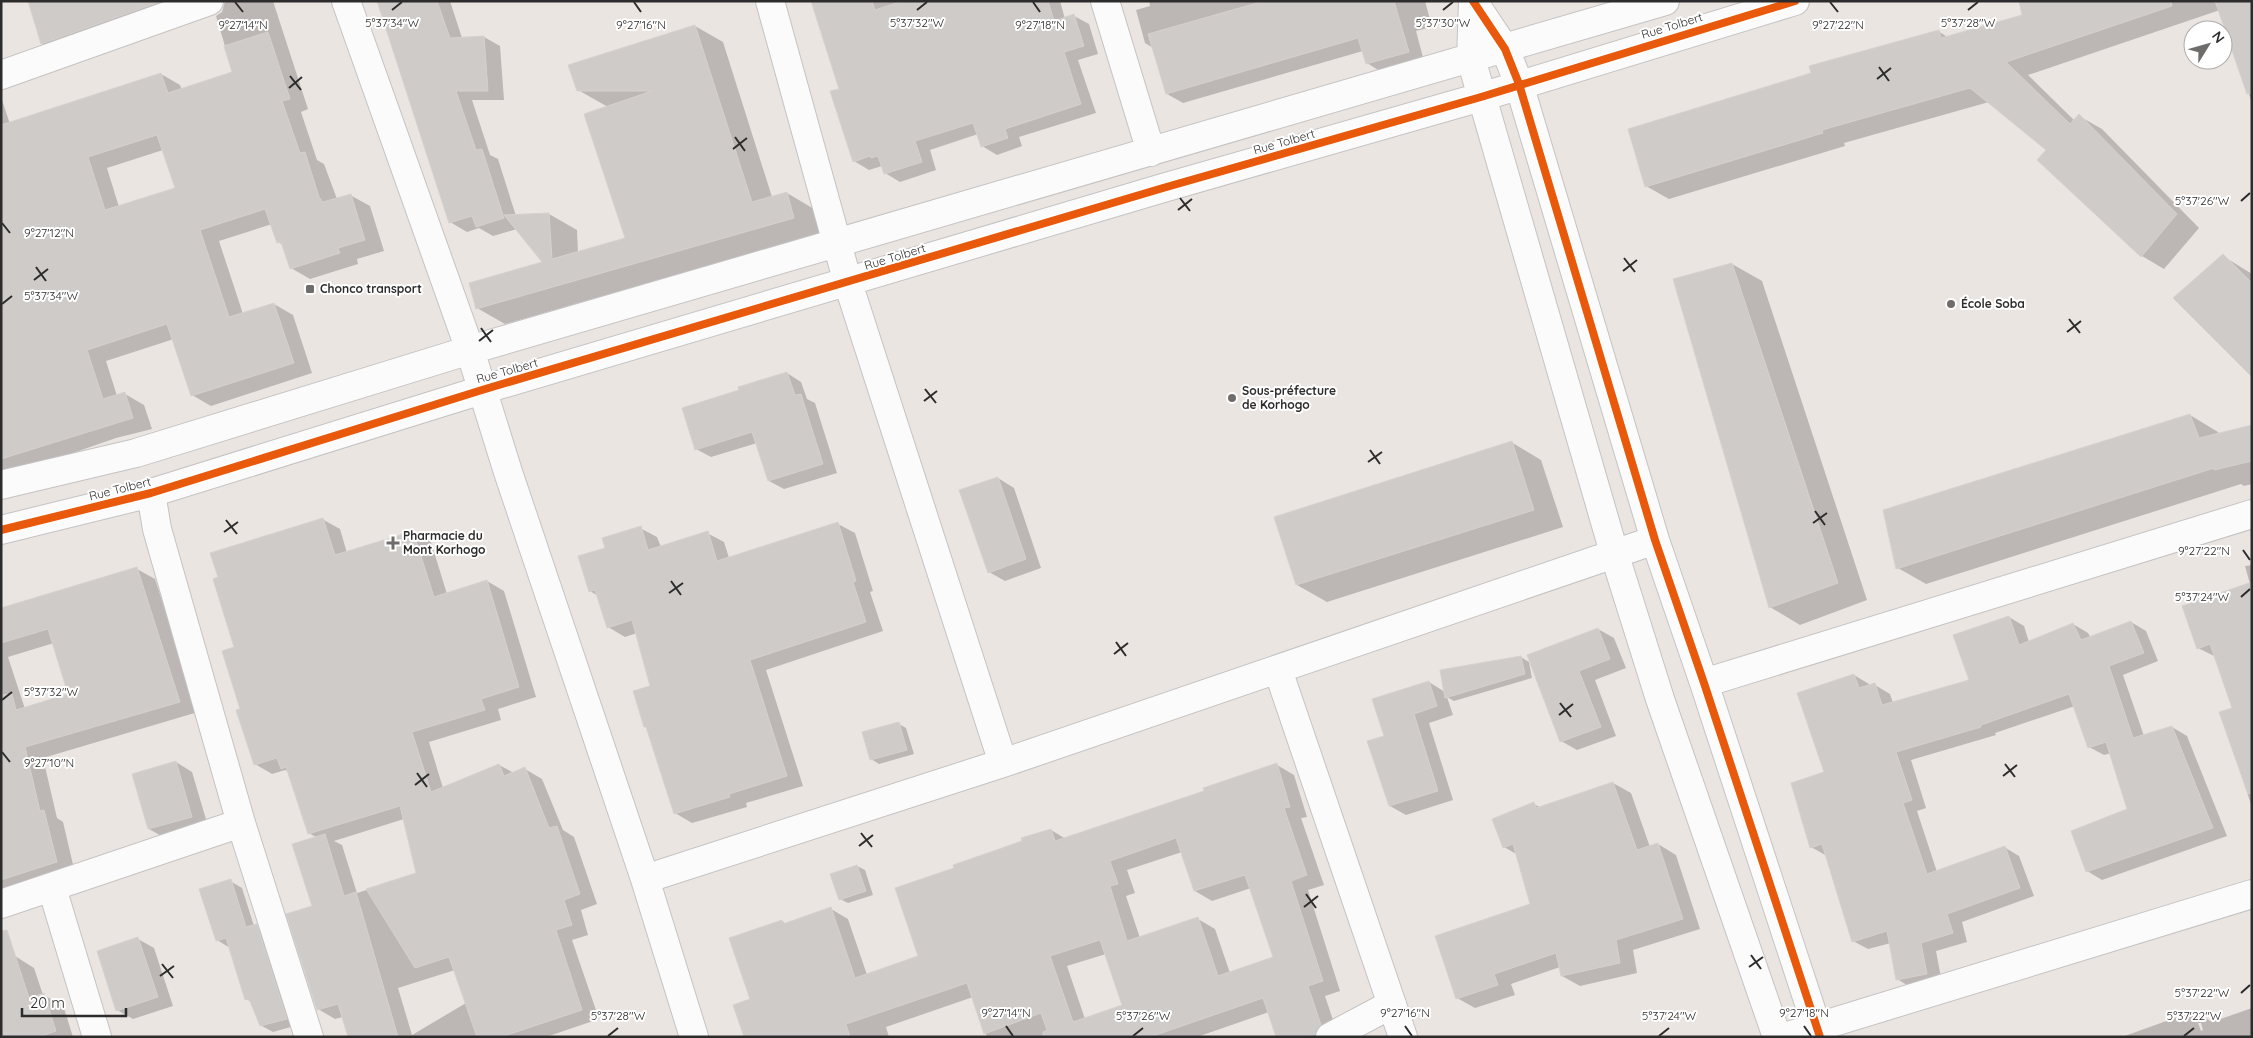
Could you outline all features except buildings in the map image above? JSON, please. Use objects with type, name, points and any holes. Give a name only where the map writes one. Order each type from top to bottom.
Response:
[{"type":"street","points":[[1,75],[209,1]]},
{"type":"street","points":[[346,1],[470,350],[508,472],[645,879],[689,1036]]},
{"type":"street","points":[[770,1],[848,283],[1003,763]]},
{"type":"street","points":[[1105,1],[1151,152]]},
{"type":"street","points":[[1473,1],[1505,49],[1518,84],[1655,540],[1818,1031]]},
{"type":"street","points":[[1473,1],[1471,59],[1615,556],[1660,699],[1776,1037]]},
{"type":"street","name":"Rue Tolbert","points":[[1,485],[136,453],[470,350],[1665,1]]},
{"type":"street","name":"Rue Tolbert","points":[[1,530],[151,494],[482,390],[1163,188],[1481,97],[1518,84],[1795,1]]},
{"type":"street","points":[[151,494],[157,529],[242,824],[309,1037]]},
{"type":"street","points":[[1704,683],[2252,514]]},
{"type":"street","points":[[645,879],[1003,763],[1615,556],[1655,540]]},
{"type":"street","points":[[1278,670],[1403,1037]]},
{"type":"street","points":[[1,904],[242,824]]},
{"type":"street","points":[[52,888],[97,1037]]},
{"type":"street","points":[[1785,1037],[1818,1031],[2252,894]]},
{"type":"street","points":[[1330,1037],[1392,1004]]},
{"type":"cycle path","points":[[1473,1],[1505,49],[1519,84],[1655,540],[1820,1037]]},
{"type":"cycle path","points":[[1,530],[151,493],[482,390],[1163,188],[1481,97],[1795,1]]},
{"type":"place","name":"Chonco transport","points":[[310,289]]},
{"type":"place","name":"École Soba","points":[[1951,304]]},
{"type":"place","name":"Sous-préfecture de Korhogo","points":[[1232,398]]},
{"type":"place","name":"Pharmacie du Mont Korhogo","points":[[393,543]]}]
